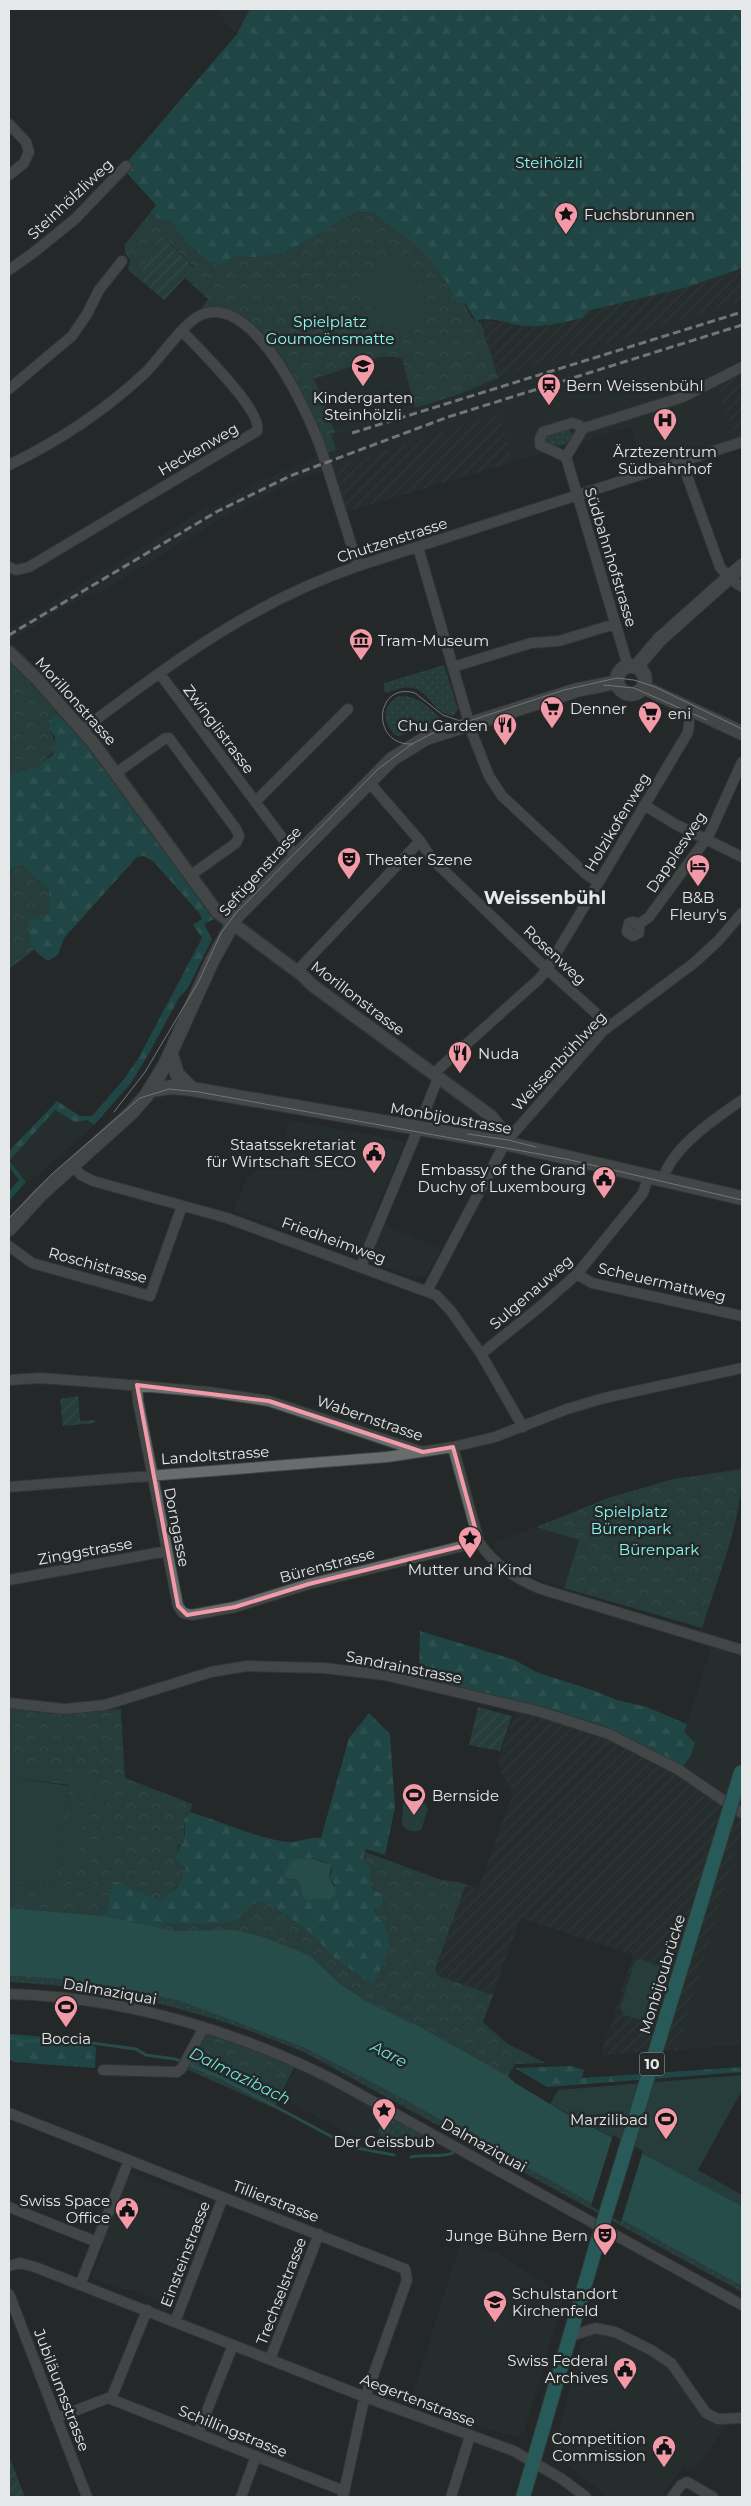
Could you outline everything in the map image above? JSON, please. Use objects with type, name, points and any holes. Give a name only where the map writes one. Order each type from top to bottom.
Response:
[{"type":"main road","points":[[632,666],[645,676],[643,687],[637,693],[628,694],[621,690],[617,682],[618,673],[632,666],[742,566]]},
{"type":"main road","name":"Seftigenstrasse","points":[[9,1229],[40,1195],[131,1113],[151,1090],[171,1054],[196,995],[232,924],[242,910],[368,781],[392,759],[417,742],[577,690],[617,682]]},
{"type":"main road","points":[[643,687],[742,733]]},
{"type":"main road","points":[[171,1054],[177,1074],[192,1089]]},
{"type":"main road","name":"Monbijoustrasse","points":[[151,1090],[172,1087],[192,1089],[421,1123],[742,1198]]},
{"type":"main road","name":"Monbijoubrücke","points":[[569,2337],[742,1771]]},
{"type":"main road","name":"10","points":[[523,2497],[569,2337]]},
{"type":"street","points":[[9,124],[26,142],[29,152],[24,163],[9,175]]},
{"type":"street","name":"Steinhölzliweg","points":[[9,270],[75,219],[126,166]]},
{"type":"street","points":[[9,390],[72,336],[87,314],[99,290],[122,261]]},
{"type":"street","points":[[9,465],[66,433],[128,388],[202,314],[225,313],[246,326],[265,347],[294,387],[310,418],[358,566]]},
{"type":"street","name":"Heckenweg","points":[[9,567],[16,570],[29,567],[256,431],[257,422],[238,393],[182,332]]},
{"type":"street","points":[[581,429],[572,423],[541,435],[540,445],[566,458],[581,429],[683,397],[742,367]]},
{"type":"street","name":"Chutzenstrasse","points":[[82,730],[207,639],[255,610],[298,589],[358,566],[742,442]]},
{"type":"street","name":"Südbahnhofstrasse","points":[[566,458],[615,624],[632,666]]},
{"type":"street","points":[[682,462],[720,567],[728,578],[742,587]]},
{"type":"street","points":[[418,547],[470,724],[489,776],[499,792],[586,874],[598,882]]},
{"type":"street","points":[[453,667],[531,643],[559,641],[615,624]]},
{"type":"street","name":"Morillonstrasse","points":[[9,652],[37,679],[116,772],[217,912],[297,971],[312,986],[493,1118],[503,1132],[505,1143]]},
{"type":"street","name":"Zwinglistrasse","points":[[160,674],[295,855]]},
{"type":"street","points":[[255,802],[348,708]]},
{"type":"street","name":"Holzikofenweg","points":[[361,1266],[421,1123],[436,1076],[539,979],[547,969],[687,734],[690,727],[688,716],[691,709]]},
{"type":"street","points":[[116,772],[164,739],[169,738],[236,829],[239,836],[236,843],[191,875]]},
{"type":"street","name":"Dapplesweg","points":[[639,924],[649,917],[706,840],[742,762]]},
{"type":"street","name":"Rosenweg","points":[[368,781],[420,841],[432,859],[547,969],[610,1025]]},
{"type":"street","points":[[644,805],[674,824],[742,857]]},
{"type":"street","points":[[297,971],[420,841]]},
{"type":"street","name":"Weissenbühlweg","points":[[427,1291],[505,1143],[610,1025],[694,964],[718,941],[742,913]]},
{"type":"street","name":"Sulgenauweg","points":[[481,1354],[577,1274],[676,1155],[713,1122],[742,1100]]},
{"type":"street","name":"Friedheimweg","points":[[73,1166],[82,1175],[93,1181],[251,1226],[427,1291],[443,1301],[481,1354],[523,1427]]},
{"type":"street","name":"Roschistrasse","points":[[9,1246],[32,1263],[150,1296],[182,1206]]},
{"type":"street","name":"Scheuermattweg","points":[[577,1274],[592,1282],[742,1316]]},
{"type":"street","name":"Wabernstrasse","points":[[9,1380],[40,1378],[138,1385],[230,1395],[284,1405],[423,1452],[499,1436],[567,1409],[604,1398],[742,1368]]},
{"type":"street","name":"Dorngasse","points":[[138,1385],[138,1401],[167,1552],[178,1606],[183,1613]]},
{"type":"street","points":[[453,1447],[479,1542],[494,1560],[523,1582],[742,1650]]},
{"type":"street","name":"Landoltstrasse","points":[[9,1487],[423,1452]]},
{"type":"street","name":"Bürenstrasse","points":[[183,1613],[192,1615],[235,1607],[309,1584],[479,1542]]},
{"type":"street","name":"Zinggstrasse","points":[[9,1580],[167,1552]]},
{"type":"street","name":"Sandrainstrasse","points":[[9,1703],[65,1709],[105,1705],[211,1672],[238,1666],[324,1668],[384,1675],[541,1712],[603,1731],[672,1766],[742,1813]]},
{"type":"street","name":"Dalmaziquai","points":[[9,1994],[34,1995],[120,2006],[204,2027],[264,2048],[332,2079],[742,2305]]},
{"type":"street","points":[[103,2070],[172,2074],[185,2063],[204,2027]]},
{"type":"street","name":"Tillierstrasse","points":[[9,2113],[402,2267],[408,2275],[365,2397]]},
{"type":"street","points":[[80,2285],[129,2160]]},
{"type":"street","name":"Einsteinstrasse","points":[[175,2322],[223,2197]]},
{"type":"street","points":[[9,2207],[97,2242]]},
{"type":"street","name":"Trechselstrasse","points":[[270,2359],[319,2234]]},
{"type":"street","name":"Aegertenstrasse","points":[[9,2266],[26,2264],[365,2397],[514,2451],[562,2479],[586,2497]]},
{"type":"street","name":"Jubiläumsstrasse","points":[[9,2294],[87,2497]]},
{"type":"street","points":[[56,2418],[108,2398],[111,2399],[147,2310]]},
{"type":"street","points":[[569,2337],[602,2328],[634,2342],[659,2354],[676,2369],[699,2407],[706,2413],[718,2419],[742,2418]]},
{"type":"street","points":[[198,2434],[233,2345]]},
{"type":"street","points":[[343,2494],[365,2397]]},
{"type":"street","name":"Schillingstrasse","points":[[111,2399],[256,2456],[343,2494]]},
{"type":"street","points":[[451,2497],[470,2436]]},
{"type":"street","points":[[241,2497],[256,2456]]},
{"type":"street","points":[[672,2497],[682,2484],[690,2482],[713,2497]]},
{"type":"highlighted area","points":[[137,1385],[269,1401],[423,1452],[453,1447],[479,1542],[309,1584],[235,1607],[187,1615],[178,1606]]},
{"type":"shaded area","points":[[218,9],[250,9],[237,34],[226,24]]},
{"type":"shaded area","points":[[742,268],[742,301],[498,378],[480,320],[507,322],[525,326],[688,287]]},
{"type":"shaded area","points":[[742,301],[742,372],[735,441],[644,470],[631,427],[345,512],[331,468],[289,484],[222,518],[96,595],[92,592],[9,641],[9,629],[207,507],[210,509],[256,483],[326,453],[331,434],[336,432],[328,418],[326,406],[314,379],[380,357],[402,359],[415,408],[372,422],[460,394],[498,378]]},
{"type":"shaded area","points":[[742,372],[742,438],[735,441],[717,386]]},
{"type":"shaded area","points":[[500,414],[513,462],[345,512],[331,468]]},
{"type":"shaded area","points":[[55,1109],[75,1122],[87,1120],[94,1125],[39,1174],[26,1182],[9,1161]]},
{"type":"shaded area","points":[[288,1120],[394,1139],[404,1143],[372,1220],[441,1249],[427,1275],[416,1278],[234,1211],[247,1177],[282,1154]]},
{"type":"shaded area","points":[[536,1527],[579,1540],[564,1588],[524,1574],[504,1559],[492,1543]]},
{"type":"shaded area","points":[[711,1647],[742,1657],[742,1812],[680,1770],[690,1757],[684,1732]]},
{"type":"shaded area","points":[[517,1707],[628,1744],[742,1815],[742,1830],[677,2050],[601,2055],[633,1955],[521,1918],[493,1995],[438,1976],[435,1968],[465,1885],[478,1890],[513,1793],[500,1771],[498,1761]]},
{"type":"shaded area","points":[[742,1830],[742,2045],[677,2050]]},
{"type":"shaded area","points":[[297,2067],[384,2113],[377,2133],[380,2134],[378,2142],[352,2136],[281,2095]]},
{"type":"shaded area","points":[[129,2172],[206,2202],[210,2207],[172,2305],[130,2289],[120,2289],[91,2278],[104,2246],[101,2244]]},
{"type":"shaded area","name":"Schulstandort Kirchenfeld","points":[[461,2242],[499,2254],[564,2295],[524,2432],[517,2437],[461,2421],[410,2401]]},
{"type":"shaded area","points":[[597,2333],[613,2336],[652,2354],[668,2365],[701,2414],[718,2423],[727,2424],[694,2471],[684,2465],[661,2497],[607,2497],[553,2453],[581,2346],[587,2337]]},
{"type":"green space","name":"Steihölzli","points":[[250,9],[742,9],[742,268],[688,287],[587,311],[582,318],[541,326],[521,326],[489,319],[476,321],[465,303],[458,304],[445,280],[375,214],[357,211],[314,238],[285,251],[254,257],[236,256],[223,266],[206,260],[185,241],[172,223],[157,218],[150,213],[156,205],[122,168],[237,34]]},
{"type":"green space","name":"Spielplatz Goumoënsmatte","points":[[357,211],[375,214],[422,250],[445,280],[458,304],[464,303],[472,318],[481,323],[498,378],[460,394],[415,408],[402,359],[380,357],[314,379],[326,406],[328,418],[336,432],[408,410],[331,434],[336,450],[326,453],[313,415],[298,387],[246,326],[202,311],[202,307],[208,299],[185,278],[194,267],[161,234],[138,278],[128,270],[130,260],[125,253],[125,244],[150,213],[157,218],[172,223],[185,241],[206,260],[223,266],[236,256],[254,257],[270,255],[300,245]]},
{"type":"green space","points":[[161,234],[194,268],[164,300],[138,278]]},
{"type":"green space","points":[[397,253],[437,314],[393,343],[353,281]]},
{"type":"green space","points":[[567,428],[573,435],[568,442],[557,446],[545,443],[547,435]]},
{"type":"green space","points":[[9,660],[65,716],[55,716],[49,720],[49,730],[58,746],[40,766],[9,775]]},
{"type":"green space","points":[[444,665],[458,709],[454,716],[437,708],[420,691],[412,688],[401,688],[387,693],[384,691],[384,683]]},
{"type":"green space","points":[[399,696],[412,697],[427,706],[441,719],[397,736],[388,726],[386,715],[389,704]]},
{"type":"green space","points":[[55,716],[65,716],[97,754],[214,914],[214,919],[204,924],[212,939],[189,986],[179,998],[131,1083],[94,1125],[87,1120],[75,1122],[55,1110],[9,1161],[9,1151],[57,1101],[80,1116],[92,1116],[125,1078],[139,1057],[202,938],[193,925],[202,919],[199,913],[153,861],[144,856],[137,857],[64,938],[58,955],[48,961],[31,945],[28,935],[28,921],[49,913],[49,890],[21,865],[9,870],[9,775],[40,766],[42,762],[53,755],[55,737],[49,730],[49,720]]},
{"type":"green space","points":[[21,865],[49,890],[49,913],[29,921],[28,937],[34,950],[9,969],[9,870]]},
{"type":"green space","points":[[9,1161],[26,1182],[9,1201],[9,1191],[19,1180],[9,1167]]},
{"type":"green space","points":[[78,1396],[80,1421],[95,1420],[95,1423],[63,1426],[60,1399]]},
{"type":"green space","name":"Bürenpark","points":[[742,1469],[741,1489],[734,1529],[702,1628],[564,1588],[579,1540],[536,1527],[608,1498],[673,1479]]},
{"type":"green space","points":[[420,1631],[515,1660],[536,1672],[617,1700],[647,1707],[687,1724],[684,1732],[695,1743],[690,1757],[680,1770],[628,1741],[417,1681],[419,1673]]},
{"type":"green space","points":[[9,1707],[73,1713],[121,1709],[125,1778],[193,1804],[190,1812],[184,1819],[184,1843],[179,1845],[176,1859],[186,1867],[184,1874],[176,1887],[161,1901],[113,1881],[105,1916],[9,1908],[9,1879],[54,1886],[69,1785],[9,1777]]},
{"type":"green space","points":[[478,1707],[512,1716],[500,1751],[469,1745]]},
{"type":"green space","points":[[369,1713],[390,1734],[395,1807],[385,1855],[366,1849],[363,1857],[370,1868],[372,1889],[383,1894],[383,1905],[374,1911],[386,1926],[391,1947],[367,2002],[174,1931],[105,1916],[113,1881],[129,1885],[139,1892],[169,1892],[177,1888],[175,1859],[185,1835],[184,1819],[190,1812],[274,1840],[291,1842],[321,1838],[349,1738]],"holes":[[[312,1858],[327,1863],[332,1870],[329,1878],[335,1885],[321,1898],[303,1896],[298,1880],[286,1879],[293,1860]]]},
{"type":"green space","points":[[9,1763],[97,1776],[95,1786],[104,1798],[110,1813],[112,1846],[100,1876],[88,1887],[66,1896],[9,1889],[9,1881],[66,1888],[85,1879],[95,1869],[101,1855],[105,1840],[105,1824],[102,1810],[95,1797],[84,1788],[58,1781],[9,1775]]},
{"type":"green space","points":[[9,1777],[69,1786],[54,1886],[9,1879]]},
{"type":"green space","name":"Bernside","points":[[413,1796],[423,1801],[428,1809],[421,1830],[410,1831],[402,1824],[403,1803]]},
{"type":"green space","points":[[70,1803],[85,1805],[78,1861],[94,1863],[93,1869],[61,1865]]},
{"type":"green space","points":[[365,1852],[442,1880],[459,1882],[478,1889],[465,1886],[435,1969],[438,1976],[493,1995],[483,2022],[508,2044],[545,2063],[515,2064],[508,2076],[420,2027],[175,1945],[160,1924],[226,1923],[237,1919],[253,1904],[260,1902],[271,1905],[313,1935],[333,1957],[373,1985],[391,1946],[386,1926],[374,1913],[383,1903],[384,1898],[383,1894],[370,1887],[370,1868],[363,1857]]},
{"type":"green space","points":[[641,1959],[663,1968],[648,2017],[644,2021],[624,2015],[620,2008],[635,1961]]},
{"type":"green space","points":[[9,1976],[49,1978],[111,1986],[180,2001],[305,2048],[394,2094],[742,2286],[742,2292],[304,2052],[232,2025],[160,2004],[85,1989],[9,1982]]},
{"type":"green space","points":[[207,2033],[262,2051],[295,2066],[274,2108],[186,2069]]},
{"type":"green space","points":[[9,2034],[87,2040],[96,2048],[95,2068],[14,2062],[9,2059]]},
{"type":"green space","points":[[571,2066],[584,2070],[582,2078],[742,2067],[742,2072],[547,2087],[515,2068]]},
{"type":"green space","name":"Marzilibad","points":[[742,2075],[742,2090],[698,2170],[742,2195],[742,2206],[550,2104],[558,2090]]},
{"type":"green space","points":[[384,2113],[436,2141],[435,2144],[422,2147],[378,2142],[380,2134],[377,2133]]},
{"type":"green space","points":[[9,2456],[25,2497],[9,2497]]},
{"type":"water","points":[[310,1858],[331,1865],[329,1878],[336,1890],[334,1896],[328,1900],[319,1898],[308,1900],[303,1896],[298,1880],[283,1878],[292,1860]]},
{"type":"water","name":"Aare","points":[[9,1908],[105,1916],[174,1931],[234,1930],[263,1937],[310,1956],[340,1984],[367,2002],[420,2027],[508,2076],[515,2083],[560,2110],[742,2206],[742,2286],[394,2094],[305,2048],[180,2001],[111,1986],[49,1978],[9,1976]]},
{"type":"pier","points":[[613,2135],[643,2151],[621,2222],[591,2206]]},
{"type":"waterway","name":"Dalmazibach","points":[[9,2038],[22,2041],[63,2040],[76,2046],[92,2043],[136,2049],[146,2055],[175,2059],[222,2078],[338,2140],[357,2148],[394,2155]]},
{"type":"waterway","name":"Dalmazibach","points":[[411,2157],[453,2153]]},
{"type":"tram line","points":[[114,1112],[145,1072],[199,981],[221,933],[236,913],[378,769],[412,744],[433,733],[564,690],[617,678],[634,680],[655,687],[742,729]]},
{"type":"tram line","points":[[604,685],[634,688],[707,720]]},
{"type":"tram line","points":[[413,744],[399,742],[389,736],[384,726],[382,715],[385,705],[391,696],[401,692],[415,693],[443,715],[463,722]]},
{"type":"tram line","points":[[9,1218],[53,1173],[140,1098],[169,1089],[199,1092],[566,1159],[742,1200]]},
{"type":"tram line","points":[[468,1134],[508,1140],[536,1147]]},
{"type":"railway","points":[[352,433],[742,312]]},
{"type":"railway","points":[[9,635],[218,511],[290,476],[448,417],[742,325]]},
{"type":"place","name":"Fuchsbrunnen","points":[[566,235]]},
{"type":"place","name":"Kindergarten Steinhölzli","points":[[363,387]]},
{"type":"place","name":"Bern Weissenbühl","points":[[549,406]]},
{"type":"place","name":"Ärztezentrum Südbahnhof","points":[[665,441]]},
{"type":"place","name":"Tram-Museum","points":[[361,661]]},
{"type":"place","name":"Denner","points":[[552,729]]},
{"type":"place","name":"eni","points":[[650,734]]},
{"type":"place","name":"Chu Garden","points":[[505,746]]},
{"type":"place","name":"Theater Szene","points":[[349,880]]},
{"type":"place","name":"B&B Fleury's","points":[[698,887]]},
{"type":"place","name":"Nuda","points":[[460,1074]]},
{"type":"place","name":"Staatssekretariat für Wirtschaft SECO","points":[[374,1174]]},
{"type":"place","name":"Embassy of the Grand Duchy of Luxembourg","points":[[604,1199]]},
{"type":"place","name":"Mutter und Kind","points":[[470,1559]]},
{"type":"place","name":"Bernside","points":[[414,1816]]},
{"type":"place","name":"Boccia","points":[[66,2028]]},
{"type":"place","name":"Der Geissbub","points":[[384,2131]]},
{"type":"place","name":"Marzilibad","points":[[666,2140]]},
{"type":"place","name":"Swiss Space Office","points":[[127,2230]]},
{"type":"place","name":"Junge Bühne Bern","points":[[605,2256]]},
{"type":"place","name":"Schulstandort Kirchenfeld","points":[[495,2323]]},
{"type":"place","name":"Swiss Federal Archives","points":[[625,2390]]},
{"type":"place","name":"Competition Commission","points":[[664,2468]]},
{"type":"district","name":"Weissenbühl","points":[[545,898]]},
{"type":"park label","name":"Spielplatz Bürenpark","points":[[631,1520]]}]
